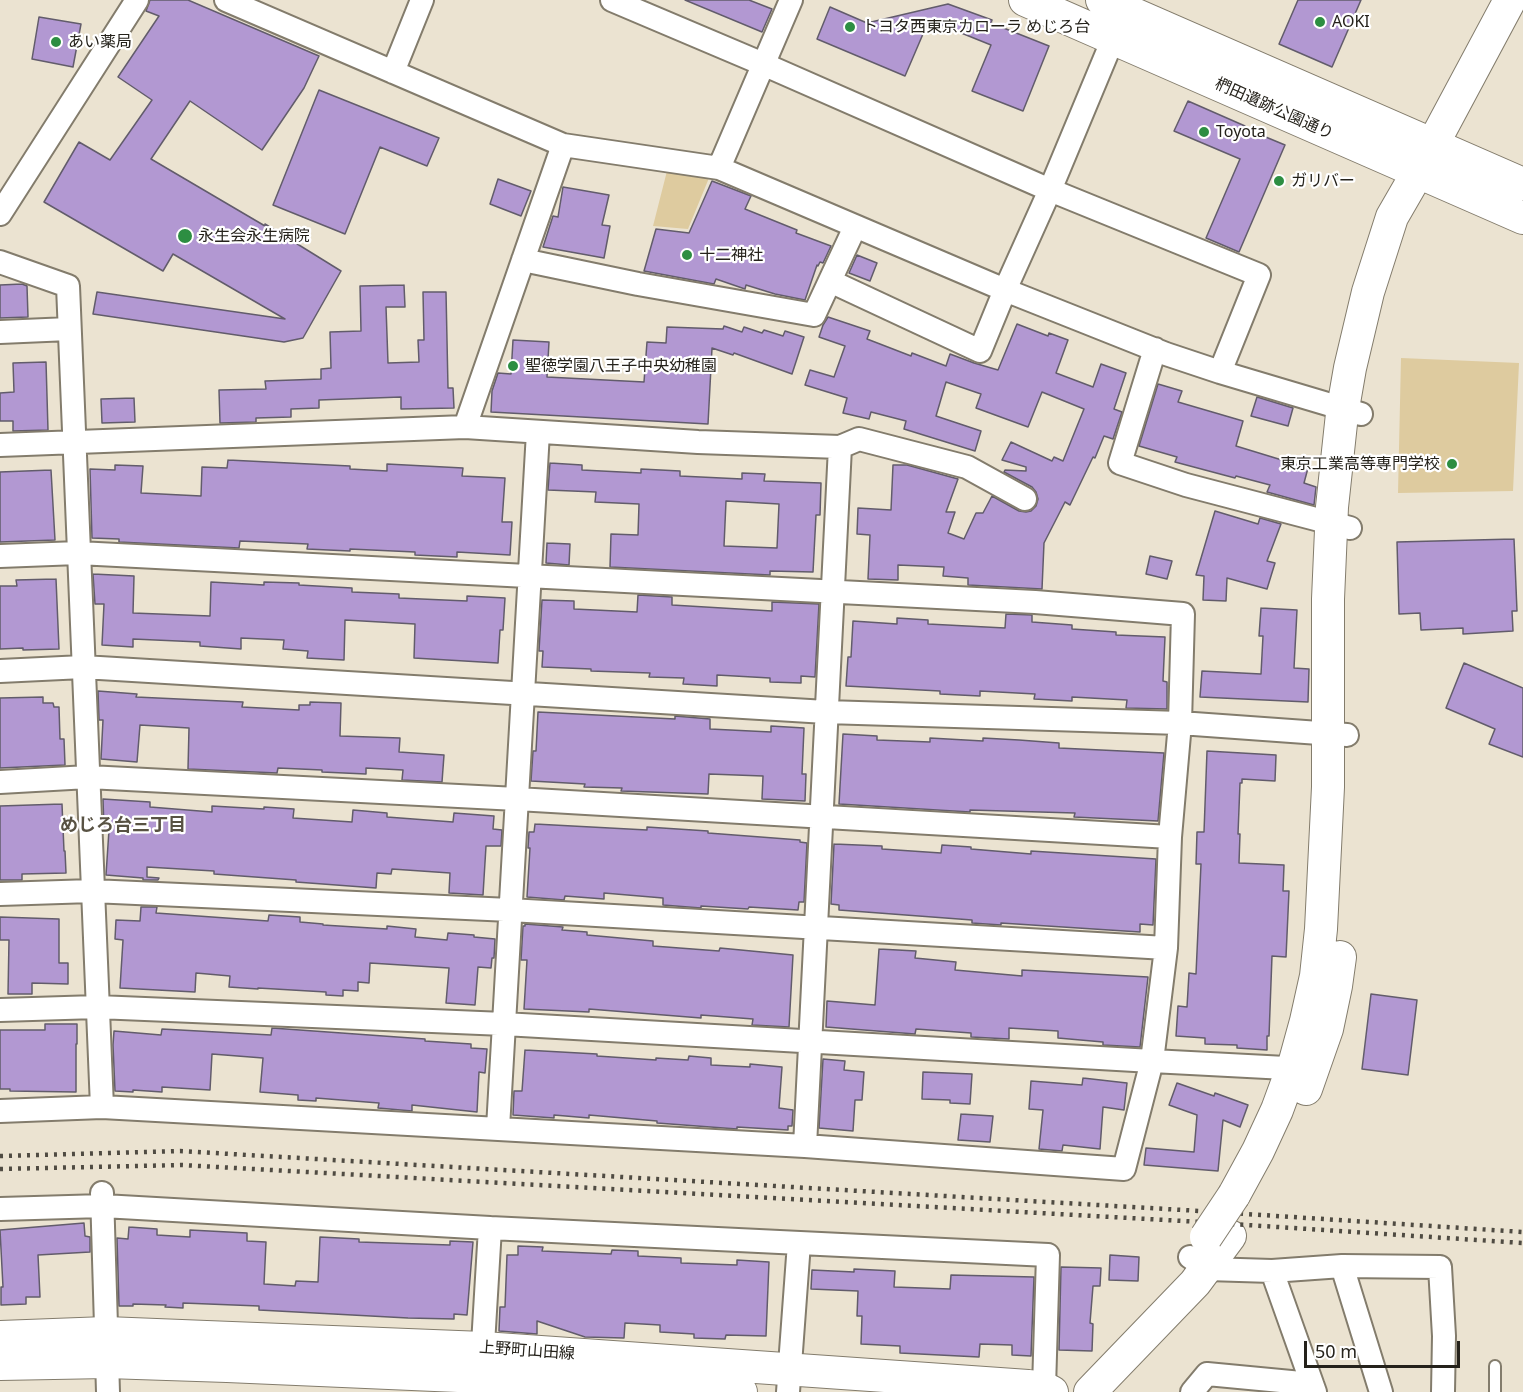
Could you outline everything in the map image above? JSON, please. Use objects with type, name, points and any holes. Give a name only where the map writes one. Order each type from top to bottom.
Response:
[{"type":"street","points":[[0,214],[137,0]]},
{"type":"street","points":[[226,0],[563,145],[719,168],[1005,290],[1155,349],[1220,372],[1352,411]]},
{"type":"street","points":[[393,72],[422,0]]},
{"type":"street","points":[[612,0],[1050,190],[1259,275],[1220,372]]},
{"type":"street","points":[[719,168],[791,0]]},
{"type":"street","name":"椚田遺跡公園通り","points":[[1025,0],[1523,218]]},
{"type":"street","points":[[1087,1392],[1171,1309],[1245,1195],[1275,1162],[1296,1117],[1303,1069],[1327,1029],[1336,986],[1342,938],[1347,835],[1337,735],[1348,566],[1340,526],[1354,472],[1352,411],[1409,225],[1418,172],[1510,0]]},
{"type":"street","name":"椚田遺跡公園通り","points":[[1120,4],[1523,184]]},
{"type":"street","points":[[830,281],[980,351],[1113,39]]},
{"type":"street","points":[[465,427],[563,145]]},
{"type":"street","points":[[523,260],[649,286],[814,315],[855,227]]},
{"type":"street","points":[[0,262],[68,286],[102,1107]]},
{"type":"street","points":[[0,332],[69,329]]},
{"type":"street","points":[[1155,349],[1120,463],[1185,485],[1340,526]]},
{"type":"street","points":[[0,445],[465,427],[698,442],[840,447],[859,439],[967,467],[1025,499]]},
{"type":"street","points":[[498,1128],[538,432]]},
{"type":"street","points":[[805,1146],[840,447]]},
{"type":"street","points":[[0,556],[78,553],[1035,602],[1183,614],[1180,723],[1170,837],[1166,948],[1152,1061],[1124,1169],[805,1146],[102,1107],[0,1111]]},
{"type":"street","points":[[0,671],[83,667],[826,712],[1180,723],[1337,735]]},
{"type":"street","points":[[0,782],[88,777],[1170,837]]},
{"type":"street","points":[[0,894],[92,891],[510,910],[1166,948]]},
{"type":"street","points":[[0,1011],[98,1006],[504,1024],[1303,1069]]},
{"type":"street","points":[[0,1209],[103,1200],[490,1228],[1048,1255],[1048,1390]]},
{"type":"street","points":[[103,1200],[107,1362]]},
{"type":"street","points":[[481,1372],[490,1228]]},
{"type":"street","points":[[789,1381],[799,1243]]},
{"type":"street","points":[[1208,1250],[1272,1271],[1342,1266],[1440,1267],[1444,1336],[1443,1392]]},
{"type":"street","points":[[1342,1266],[1381,1392]]},
{"type":"street","points":[[1192,1392],[1206,1374],[1313,1388],[1272,1271]]},
{"type":"street","name":"上野町山田線","points":[[0,1337],[107,1362]]},
{"type":"street","name":"上野町山田線","points":[[0,1364],[107,1362],[228,1352],[349,1357],[481,1372],[637,1372],[789,1381],[1048,1390]]},
{"type":"street","name":"上野町山田線","points":[[637,1372],[741,1392]]},
{"type":"lane","points":[[1495,1366],[1495,1392]]},
{"type":"shaded area","points":[[667,171],[709,178],[688,229],[653,226]]},
{"type":"shaded area","points":[[1401,358],[1519,363],[1513,491],[1398,493]]},
{"type":"building","points":[[150,0],[188,0],[319,56],[304,88],[262,150],[190,101],[151,159],[265,226],[265,224],[341,271],[303,338],[284,342],[93,314],[97,292],[285,319],[173,254],[163,271],[44,202],[79,142],[110,160],[152,100],[118,77],[159,16],[146,11]]},
{"type":"building","points":[[685,0],[749,0],[772,9],[762,32]]},
{"type":"building","name":"AOKI","points":[[1298,0],[1361,0],[1332,67],[1279,44]]},
{"type":"building","points":[[948,4],[992,20],[991,23],[1049,46],[1023,111],[972,91],[991,45],[929,20],[905,76],[817,39],[830,7],[867,23]]},
{"type":"building","name":"あい薬局","points":[[39,17],[81,24],[73,67],[32,59]]},
{"type":"building","points":[[319,90],[439,138],[427,166],[380,147],[345,234],[273,205]]},
{"type":"building","points":[[1188,101],[1285,145],[1239,252],[1206,238],[1240,159],[1174,131]]},
{"type":"building","points":[[498,179],[531,191],[521,216],[490,204]]},
{"type":"building","points":[[712,181],[751,196],[745,209],[797,230],[796,233],[831,246],[823,263],[820,262],[817,265],[805,300],[746,285],[745,289],[716,279],[714,284],[644,271],[656,229],[689,233]]},
{"type":"building","points":[[563,187],[609,195],[602,225],[610,226],[604,258],[543,247],[553,216],[558,217]]},
{"type":"building","points":[[857,255],[877,263],[870,281],[849,273]]},
{"type":"building","points":[[22,284],[27,286],[28,317],[0,318],[0,285]]},
{"type":"building","points":[[404,285],[405,307],[386,307],[388,363],[419,362],[418,340],[424,340],[423,292],[446,292],[448,388],[453,388],[454,408],[401,409],[401,397],[319,400],[319,408],[291,409],[291,417],[256,418],[256,422],[220,423],[219,390],[266,389],[265,381],[321,379],[321,369],[331,368],[330,332],[361,331],[360,286]]},
{"type":"building","points":[[828,317],[870,331],[867,339],[911,356],[912,353],[946,366],[950,354],[998,370],[1017,324],[1048,336],[1049,333],[1068,340],[1056,373],[1093,387],[1101,364],[1126,373],[1114,409],[1122,412],[1113,439],[1104,436],[1070,505],[1065,502],[1044,543],[1042,589],[968,585],[968,578],[943,576],[944,567],[898,565],[898,580],[868,579],[870,535],[857,534],[858,508],[891,510],[893,465],[907,465],[958,479],[946,512],[955,512],[948,533],[964,539],[976,513],[983,513],[992,496],[1019,511],[1031,511],[1038,499],[1036,492],[1032,487],[1004,472],[1005,470],[1026,471],[1026,467],[1002,460],[1011,442],[1052,461],[1054,457],[1063,461],[1084,409],[1042,392],[1028,427],[976,408],[981,394],[946,382],[936,416],[981,431],[975,451],[904,429],[906,421],[871,412],[869,419],[843,413],[847,398],[805,385],[810,370],[834,377],[845,346],[819,337]]},
{"type":"building","points":[[724,326],[742,332],[744,327],[762,333],[764,330],[783,336],[785,331],[804,337],[792,374],[734,353],[733,355],[712,348],[708,424],[491,412],[492,391],[498,373],[511,374],[513,340],[549,342],[547,377],[644,382],[647,342],[666,343],[667,327],[723,329]]},
{"type":"building","points":[[46,362],[48,430],[13,431],[13,421],[0,421],[0,393],[14,392],[13,363]]},
{"type":"building","points":[[1158,384],[1182,391],[1178,402],[1243,421],[1236,446],[1308,468],[1304,483],[1316,487],[1314,505],[1267,492],[1270,485],[1175,462],[1177,457],[1139,446]]},
{"type":"building","points":[[1257,397],[1293,408],[1288,426],[1251,416]]},
{"type":"building","points":[[134,398],[135,422],[102,423],[101,399]]},
{"type":"building","points":[[228,460],[350,466],[350,469],[387,471],[387,464],[463,468],[462,476],[505,478],[502,522],[512,522],[510,555],[457,552],[457,557],[415,555],[415,552],[307,549],[308,544],[240,541],[239,548],[119,542],[119,539],[92,538],[90,469],[115,470],[115,465],[143,466],[141,493],[201,496],[202,467],[227,468]]},
{"type":"building","points":[[550,463],[582,465],[582,470],[641,473],[641,469],[680,471],[680,476],[742,479],[742,473],[765,474],[764,481],[821,483],[820,515],[816,515],[813,572],[770,571],[770,575],[610,567],[611,534],[638,535],[639,504],[595,502],[596,492],[548,490]],"holes":[[[726,501],[779,504],[777,548],[724,546]]]},
{"type":"building","points":[[51,470],[55,540],[0,542],[0,472]]},
{"type":"building","points":[[1215,511],[1258,524],[1260,518],[1281,524],[1267,561],[1275,563],[1267,589],[1227,578],[1226,601],[1203,600],[1204,576],[1196,575]]},
{"type":"building","points":[[1514,539],[1517,611],[1512,611],[1513,631],[1463,634],[1463,628],[1421,630],[1420,613],[1399,614],[1397,542]]},
{"type":"building","points":[[547,543],[570,544],[569,565],[546,563]]},
{"type":"building","points":[[1150,556],[1172,561],[1167,579],[1146,574]]},
{"type":"building","points":[[93,574],[134,576],[133,613],[210,616],[211,582],[264,585],[264,582],[299,583],[299,585],[352,588],[352,592],[399,594],[399,598],[467,601],[467,596],[505,598],[498,663],[414,658],[415,624],[345,620],[344,660],[307,658],[308,651],[283,649],[284,640],[241,638],[241,649],[200,646],[200,642],[133,639],[133,647],[102,645],[104,604],[95,604]]},
{"type":"building","points":[[56,579],[59,649],[0,649],[0,586],[17,586],[16,580]]},
{"type":"building","points":[[638,595],[672,597],[672,605],[772,611],[772,602],[819,604],[815,677],[801,676],[801,683],[770,682],[770,678],[717,675],[717,686],[683,684],[684,678],[649,677],[650,673],[542,667],[543,651],[539,651],[542,600],[574,601],[574,609],[637,612]]},
{"type":"building","points":[[1261,608],[1297,610],[1294,668],[1309,669],[1308,702],[1200,697],[1202,671],[1261,674],[1263,636],[1259,636]]},
{"type":"building","points":[[1006,614],[1032,615],[1032,622],[1072,625],[1072,629],[1116,632],[1116,635],[1165,637],[1163,681],[1167,682],[1167,709],[1126,708],[1127,700],[1072,697],[1072,701],[1034,699],[1035,694],[980,691],[980,696],[940,694],[940,691],[846,686],[848,657],[851,657],[853,621],[897,624],[897,618],[928,620],[928,624],[1005,628]]},
{"type":"building","points":[[1464,663],[1523,688],[1523,757],[1489,744],[1495,729],[1446,708]]},
{"type":"building","points":[[98,691],[137,694],[136,697],[243,702],[242,707],[299,710],[299,705],[310,705],[310,702],[341,703],[340,736],[400,738],[399,752],[444,755],[442,782],[402,780],[403,770],[366,768],[366,774],[278,768],[277,773],[188,769],[189,728],[140,725],[137,762],[101,759],[103,720],[99,720]]},
{"type":"building","points":[[43,697],[43,703],[53,703],[54,707],[59,707],[60,739],[64,739],[65,765],[0,768],[0,698]]},
{"type":"building","points":[[538,712],[710,719],[710,729],[771,732],[771,726],[804,728],[802,774],[806,774],[805,801],[762,799],[763,776],[709,774],[708,794],[621,791],[622,788],[584,787],[585,784],[531,781],[533,751],[536,751]]},
{"type":"building","points":[[843,734],[877,736],[877,740],[930,742],[930,738],[983,741],[983,738],[1019,740],[1059,743],[1059,748],[1164,753],[1158,821],[1074,817],[1075,813],[970,810],[970,812],[839,804]]},
{"type":"building","points":[[1207,751],[1276,755],[1275,781],[1242,779],[1240,783],[1238,834],[1240,834],[1239,863],[1284,865],[1283,891],[1289,891],[1286,957],[1272,956],[1267,1050],[1237,1048],[1237,1045],[1205,1044],[1205,1038],[1176,1036],[1178,1006],[1187,1007],[1189,973],[1196,974],[1201,864],[1196,864],[1197,832],[1204,832]]},
{"type":"building","points":[[103,799],[150,802],[150,807],[212,812],[212,806],[294,809],[293,818],[352,822],[353,810],[387,813],[387,817],[453,822],[454,813],[494,816],[493,829],[502,830],[501,846],[486,846],[483,895],[449,893],[450,873],[392,869],[391,874],[377,873],[376,888],[214,874],[214,871],[147,867],[147,877],[159,878],[158,880],[143,880],[143,878],[106,875],[109,830],[104,829]]},
{"type":"building","points":[[62,804],[66,873],[22,874],[22,880],[0,880],[0,806]]},
{"type":"building","points":[[535,824],[647,830],[647,827],[800,840],[800,842],[807,843],[804,902],[799,902],[798,910],[663,905],[663,898],[604,893],[604,899],[565,896],[564,900],[527,897],[529,832],[534,832]]},
{"type":"building","points":[[834,844],[882,846],[882,849],[941,853],[942,845],[1031,854],[1031,851],[1156,859],[1153,925],[1140,924],[1140,932],[972,923],[972,920],[839,910],[839,905],[831,904]]},
{"type":"building","points":[[141,907],[157,907],[156,913],[268,921],[269,915],[300,917],[300,922],[323,925],[416,929],[415,937],[447,940],[448,933],[474,935],[474,937],[495,939],[494,958],[492,958],[491,968],[478,967],[475,1005],[446,1003],[449,968],[370,963],[369,983],[358,982],[358,991],[343,990],[343,996],[326,995],[326,992],[229,987],[230,976],[196,973],[195,992],[120,988],[123,940],[115,939],[116,920],[140,921]]},
{"type":"building","points":[[0,917],[59,919],[59,963],[68,963],[68,984],[32,983],[32,994],[8,994],[9,940],[0,940]]},
{"type":"building","points":[[525,924],[563,927],[562,930],[587,932],[587,935],[653,941],[653,946],[719,951],[720,948],[793,955],[789,1027],[752,1025],[753,1019],[701,1015],[701,1018],[589,1009],[589,1012],[524,1009],[527,960],[521,960]]},
{"type":"building","points":[[879,949],[916,951],[915,958],[956,962],[955,970],[1022,976],[1022,970],[1148,977],[1140,1047],[1103,1045],[1103,1042],[1058,1038],[1058,1031],[1009,1028],[1009,1039],[971,1037],[971,1033],[916,1029],[915,1034],[826,1027],[827,1001],[875,1005]]},
{"type":"building","points":[[1371,994],[1417,1000],[1408,1075],[1362,1069]]},
{"type":"building","points":[[45,1024],[77,1024],[76,1092],[0,1089],[0,1030],[45,1030]]},
{"type":"building","points":[[272,1028],[425,1039],[425,1041],[471,1044],[471,1048],[487,1049],[485,1073],[479,1072],[477,1112],[412,1105],[412,1111],[378,1108],[379,1103],[316,1098],[316,1101],[298,1100],[298,1095],[260,1092],[263,1058],[212,1054],[210,1090],[162,1087],[162,1092],[115,1091],[114,1031],[161,1035],[162,1029],[271,1035]]},
{"type":"building","points":[[525,1050],[656,1060],[656,1058],[688,1060],[689,1056],[711,1058],[711,1065],[750,1067],[750,1064],[782,1067],[779,1108],[793,1110],[792,1126],[788,1126],[788,1130],[737,1127],[737,1129],[589,1115],[589,1118],[554,1115],[554,1118],[513,1115],[514,1091],[522,1091]]},
{"type":"building","points":[[823,1059],[845,1061],[844,1070],[864,1072],[862,1100],[855,1100],[853,1131],[819,1128]]},
{"type":"building","points":[[923,1072],[972,1074],[970,1104],[950,1103],[950,1100],[922,1099]]},
{"type":"building","points":[[1083,1078],[1127,1083],[1124,1110],[1103,1107],[1100,1149],[1063,1145],[1062,1151],[1039,1149],[1043,1110],[1029,1109],[1031,1081],[1082,1085]]},
{"type":"building","points":[[1177,1083],[1248,1105],[1240,1127],[1223,1120],[1218,1171],[1144,1165],[1146,1148],[1194,1152],[1197,1115],[1169,1105]]},
{"type":"building","points":[[961,1114],[993,1116],[990,1142],[958,1140]]},
{"type":"building","points":[[84,1223],[85,1236],[90,1237],[90,1252],[38,1255],[40,1297],[26,1297],[26,1304],[1,1305],[1,1287],[3,1287],[0,1230]]},
{"type":"building","points":[[129,1227],[157,1229],[157,1235],[190,1237],[190,1230],[247,1233],[247,1241],[266,1242],[264,1284],[295,1286],[296,1281],[318,1282],[320,1237],[359,1239],[359,1242],[450,1245],[450,1241],[473,1242],[467,1315],[454,1314],[454,1319],[408,1318],[259,1310],[259,1306],[183,1303],[183,1308],[165,1307],[166,1305],[119,1306],[117,1238],[128,1239]]},
{"type":"building","points":[[518,1246],[543,1247],[542,1251],[611,1254],[612,1250],[638,1251],[638,1256],[681,1258],[681,1263],[737,1265],[737,1260],[769,1262],[766,1336],[726,1335],[725,1339],[694,1338],[694,1334],[660,1332],[660,1325],[625,1323],[624,1338],[585,1337],[537,1321],[537,1334],[499,1331],[500,1307],[505,1307],[507,1255],[518,1255]]},
{"type":"building","points":[[1110,1255],[1139,1257],[1138,1281],[1109,1280]]},
{"type":"building","points":[[1061,1267],[1101,1268],[1100,1286],[1093,1286],[1090,1323],[1093,1324],[1092,1351],[1059,1350]]},
{"type":"building","points":[[854,1269],[895,1271],[894,1287],[950,1289],[951,1275],[1034,1277],[1031,1356],[1012,1355],[1012,1345],[980,1344],[979,1357],[900,1353],[900,1346],[861,1344],[862,1316],[857,1316],[858,1291],[811,1289],[812,1270],[854,1272]]},
{"type":"railway","points":[[0,1156],[180,1151],[1523,1232]]},
{"type":"railway","points":[[0,1169],[182,1165],[1201,1222],[1523,1243]]},
{"type":"place","name":"AOKI","points":[[1320,22]]},
{"type":"place","name":"トヨタ西東京カローラ めじろ台","points":[[850,27]]},
{"type":"place","name":"あい薬局","points":[[56,42]]},
{"type":"place","name":"Toyota","points":[[1204,132]]},
{"type":"place","name":"ガリバー","points":[[1279,181]]},
{"type":"place","name":"永生会永生病院","points":[[185,236]]},
{"type":"place","name":"十二神社","points":[[687,255]]},
{"type":"place","name":"聖徳学園八王子中央幼稚園","points":[[513,366]]},
{"type":"place","name":"東京工業高等専門学校","points":[[1452,464]]},
{"type":"district","name":"めじろ台三丁目","points":[[123,826]]}]
